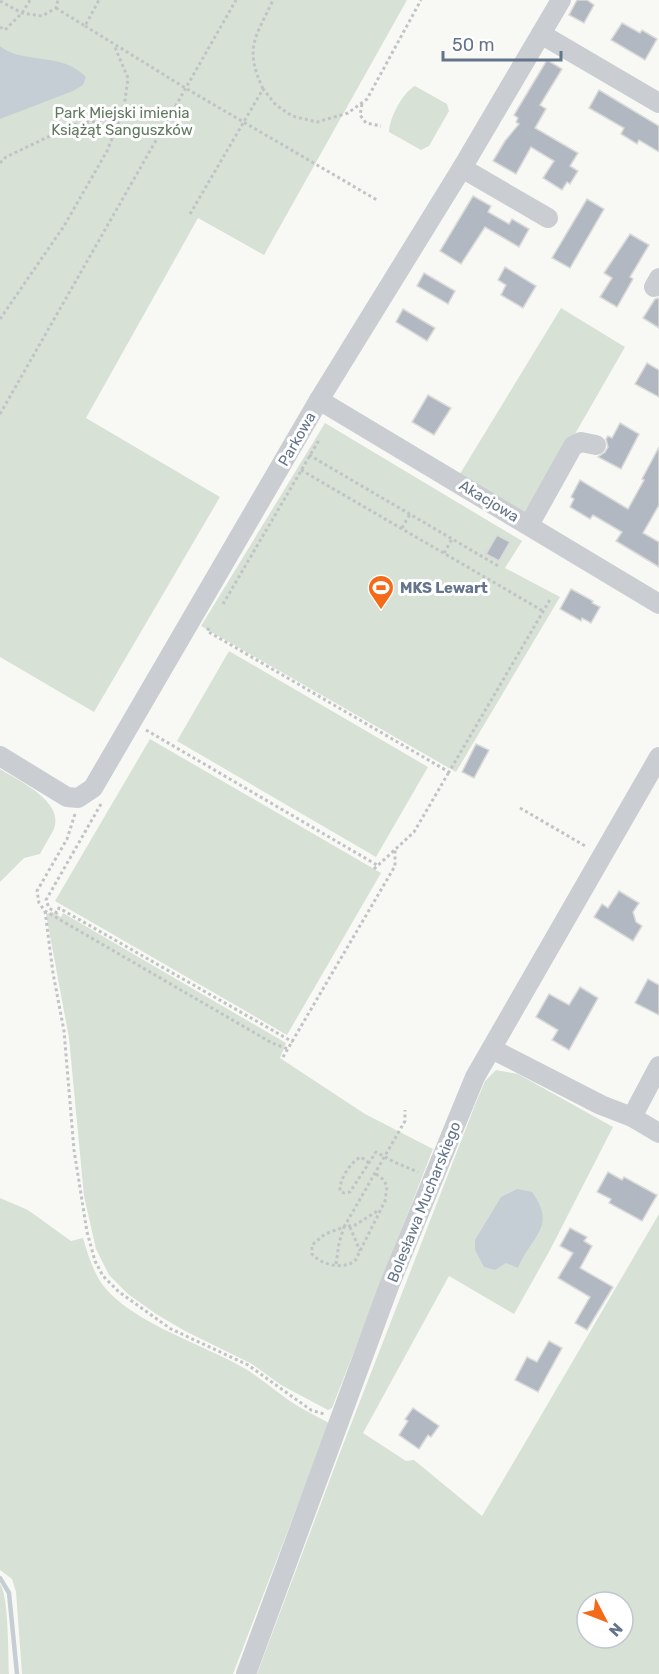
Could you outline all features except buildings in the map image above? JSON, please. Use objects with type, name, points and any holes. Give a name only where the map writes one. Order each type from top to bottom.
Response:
[{"type":"street","name":"Parkowa","points":[[81,795],[93,788],[319,400],[462,168],[561,0]]},
{"type":"street","points":[[541,34],[659,103]]},
{"type":"street","points":[[462,168],[548,218]]},
{"type":"street","name":"Akacjowa","points":[[319,400],[659,604]]},
{"type":"street","points":[[529,525],[573,446],[581,442],[596,446]]},
{"type":"street","points":[[0,756],[67,797],[81,795]]},
{"type":"street","name":"Bolesława Mucharskiego","points":[[246,1674],[389,1286],[476,1077],[659,757]]},
{"type":"street","points":[[492,1049],[601,1105],[632,1117],[659,1133]]},
{"type":"street","points":[[632,1117],[659,1066]]},
{"type":"path","points":[[0,27],[5,30],[22,13],[30,0]]},
{"type":"path","points":[[0,1],[22,13],[42,16],[56,8],[58,0]]},
{"type":"path","points":[[85,26],[99,0]]},
{"type":"path","points":[[0,414],[236,0]]},
{"type":"path","points":[[273,0],[255,39],[252,55],[254,68],[263,89],[276,105],[292,116],[317,122],[348,113],[368,99],[421,0]]},
{"type":"path","points":[[56,8],[187,89],[377,200]]},
{"type":"path","points":[[0,319],[64,226],[107,151],[124,108],[128,78],[113,43]]},
{"type":"path","points":[[190,214],[263,89]]},
{"type":"path","points":[[363,103],[360,115],[366,123],[381,126]]},
{"type":"path","points":[[0,163],[6,157],[73,125],[120,117]]},
{"type":"path","points":[[218,611],[319,440]]},
{"type":"path","points":[[309,456],[500,567]]},
{"type":"path","points":[[301,470],[543,611]]},
{"type":"path","points":[[402,528],[410,514]]},
{"type":"path","points":[[444,553],[452,539]]},
{"type":"path","points":[[132,721],[375,867],[414,832],[551,598]]},
{"type":"path","points":[[213,621],[207,631],[449,772]]},
{"type":"path","points":[[288,1049],[272,1043],[47,909],[39,903],[37,891],[67,839],[81,795],[102,803],[46,900],[47,909],[53,973],[64,1030],[74,1150],[87,1232],[95,1261],[103,1276],[119,1292],[171,1329],[248,1365],[311,1410],[339,1420]]},
{"type":"path","points":[[519,808],[601,855]]},
{"type":"path","points":[[283,1057],[395,866],[395,849]]},
{"type":"path","points":[[47,909],[57,913],[59,908],[293,1042]]},
{"type":"path","points":[[335,1264],[344,1227],[405,1121],[405,1110]]},
{"type":"path","points":[[369,1163],[361,1157],[356,1160],[340,1183],[340,1191],[350,1192],[369,1163],[376,1152],[434,1178]]},
{"type":"path","points":[[376,1174],[384,1180],[387,1187],[385,1201],[352,1264],[325,1264],[312,1254],[311,1247],[325,1234],[350,1227],[380,1209]]},
{"type":"path","points":[[350,1227],[360,1251]]},
{"type":"green space","name":"Park Miejski imienia Książąt Sanguszków","points":[[0,0],[407,0],[264,255],[198,218],[86,418],[220,497],[94,712],[0,657]]},
{"type":"green space","points":[[415,86],[447,104],[449,111],[429,146],[421,150],[389,132],[391,120],[398,106],[410,89]]},
{"type":"green space","points":[[561,308],[625,347],[525,521],[455,482]]},
{"type":"green space","name":"MKS Lewart","points":[[325,423],[522,541],[505,568],[560,597],[456,772],[201,626]]},
{"type":"green space","points":[[229,651],[428,767],[376,857],[177,741]]},
{"type":"green space","points":[[150,739],[381,873],[287,1035],[55,901]]},
{"type":"green space","points":[[0,769],[38,793],[53,810],[56,819],[54,829],[40,854],[24,858],[0,882]]},
{"type":"green space","points":[[52,912],[61,917],[63,913],[286,1043],[280,1058],[365,1114],[433,1149],[332,1408],[328,1410],[281,1385],[252,1364],[156,1314],[128,1294],[109,1275],[96,1249],[84,1196],[69,1038],[46,914]]},
{"type":"green space","points":[[496,1070],[518,1074],[613,1127],[550,1250],[514,1314],[449,1276],[363,1433],[406,1461],[414,1460],[482,1516],[659,1214],[659,1674],[257,1674],[341,1450],[485,1081]]},
{"type":"green space","points":[[0,1198],[28,1210],[71,1241],[83,1238],[100,1281],[128,1308],[146,1320],[244,1368],[301,1408],[329,1423],[233,1674],[22,1674],[16,1592],[12,1579],[0,1570]]},
{"type":"green space","points":[[0,1584],[7,1613],[9,1674],[0,1674]]},
{"type":"shaded area","points":[[0,46],[9,52],[54,61],[76,69],[86,77],[83,85],[0,119]]},
{"type":"shaded area","points":[[517,1189],[532,1192],[539,1204],[542,1223],[539,1231],[518,1268],[506,1263],[495,1270],[484,1267],[475,1250],[475,1240],[501,1197]]},
{"type":"waterway","points":[[0,1578],[9,1593],[17,1674]]},
{"type":"place","name":"MKS Lewart","points":[[381,611]]}]
